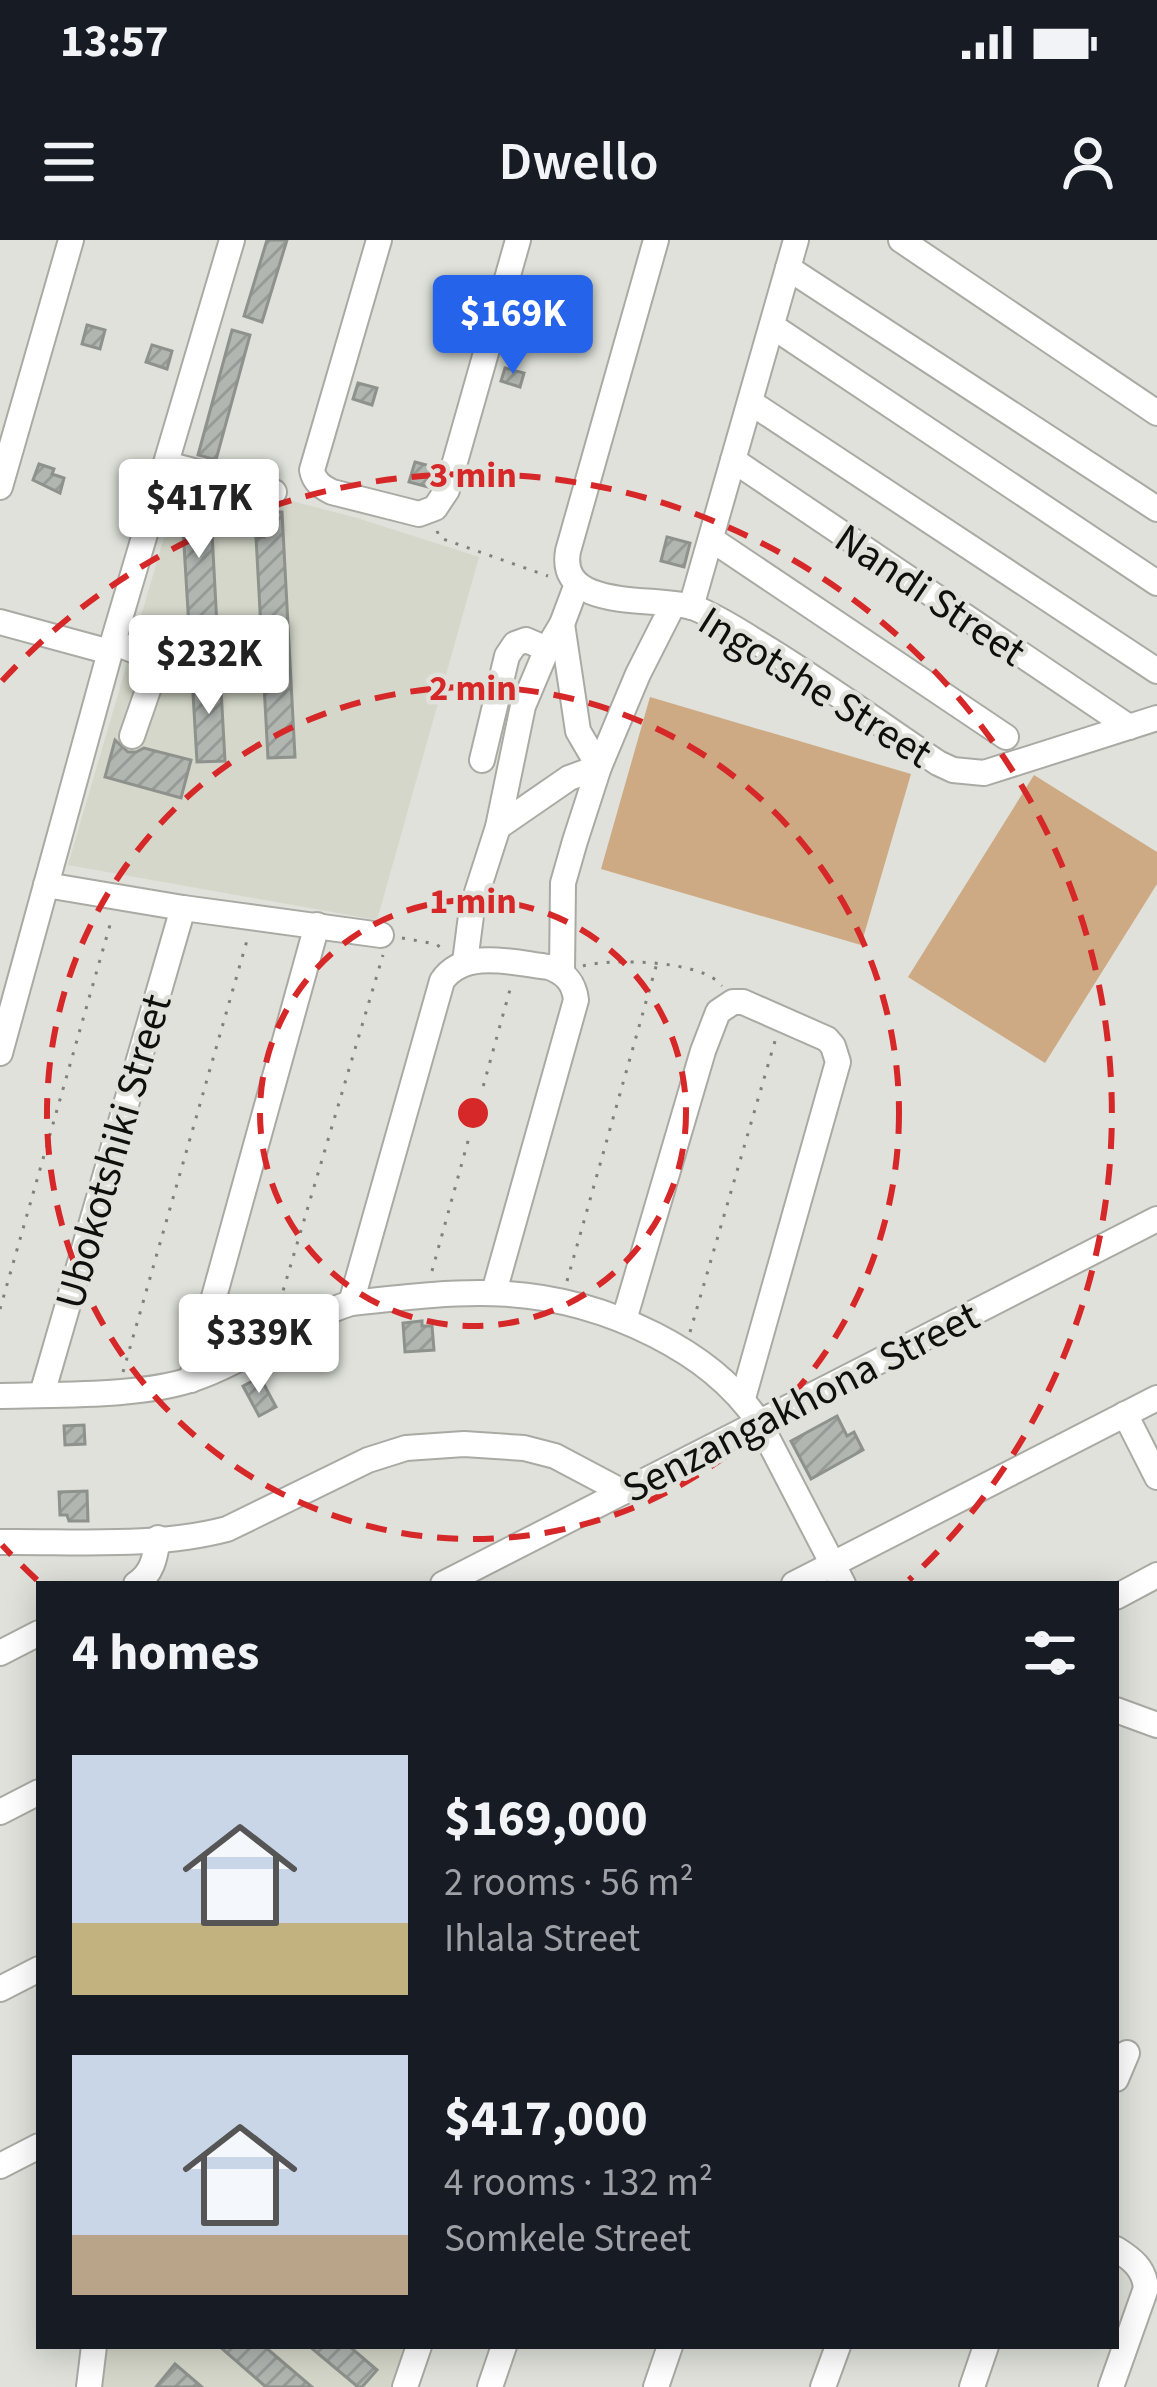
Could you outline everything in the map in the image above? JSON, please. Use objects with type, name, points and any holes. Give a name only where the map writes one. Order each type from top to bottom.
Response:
[{"type":"street","points":[[0,487],[7,438],[71,240]]},
{"type":"street","points":[[0,1053],[111,647],[232,240]]},
{"type":"street","points":[[379,240],[312,470],[321,487],[416,512],[435,508],[447,490],[518,240]]},
{"type":"street","points":[[599,767],[578,731],[562,624],[656,240]]},
{"type":"street","points":[[562,972],[563,884],[599,767],[638,674],[682,606],[711,538],[796,240]]},
{"type":"street","points":[[902,240],[1157,413]]},
{"type":"street","points":[[788,268],[1157,509]]},
{"type":"street","points":[[772,326],[1157,583]]},
{"type":"street","points":[[750,402],[1157,671]]},
{"type":"street","name":"Nandi Street","points":[[734,460],[1129,728]]},
{"type":"street","points":[[166,464],[274,492]]},
{"type":"street","points":[[711,538],[1006,736]]},
{"type":"street","name":"Ingotshe Street","points":[[572,570],[597,594],[682,606],[784,658],[953,770],[984,773],[1157,718]]},
{"type":"street","points":[[0,622],[143,654],[150,661],[149,687],[132,736]]},
{"type":"street","points":[[461,962],[472,908],[498,827],[524,706],[562,624]]},
{"type":"street","points":[[482,760],[514,644],[526,640],[547,649]]},
{"type":"street","points":[[498,827],[569,778],[599,767]]},
{"type":"street","points":[[46,885],[385,935]]},
{"type":"street","name":"Ubokotshiki Street","points":[[42,1394],[183,908]]},
{"type":"street","points":[[191,1380],[317,925]]},
{"type":"street","points":[[351,1303],[442,981],[461,962],[549,967],[562,972],[575,988],[576,1000],[494,1292]]},
{"type":"street","points":[[624,1319],[712,1022],[725,1005],[742,1002],[827,1039],[838,1062],[743,1398]]},
{"type":"street","name":"Senzangakhona Street","points":[[449,1581],[1157,1219]]},
{"type":"street","points":[[0,1396],[117,1391],[191,1380],[351,1303],[494,1292],[562,1300],[624,1319],[684,1351],[743,1398],[838,1574]]},
{"type":"street","points":[[807,1581],[838,1574],[1157,1398]]},
{"type":"street","points":[[1124,1414],[1157,1478]]},
{"type":"street","points":[[0,1542],[205,1535],[227,1529],[368,1460],[406,1448],[464,1444],[524,1448],[555,1456],[623,1492]]},
{"type":"street","points":[[142,1581],[153,1565],[158,1538]]},
{"type":"street","points":[[1119,1595],[1157,1575]]},
{"type":"street","points":[[0,1653],[36,1635]]},
{"type":"street","points":[[1119,1712],[1157,1725]]},
{"type":"street","points":[[0,1812],[36,1794]]},
{"type":"street","points":[[0,1989],[36,1971]]},
{"type":"street","points":[[1119,2071],[1126,2053]]},
{"type":"street","points":[[0,2167],[36,2148]]},
{"type":"street","points":[[1112,2387],[1146,2288],[1140,2268],[1119,2251]]},
{"type":"street","points":[[89,2387],[94,2349]]},
{"type":"street","points":[[405,2387],[418,2349]]},
{"type":"street","points":[[490,2387],[503,2349]]},
{"type":"street","points":[[656,2387],[669,2349]]},
{"type":"street","points":[[823,2387],[837,2349]]},
{"type":"street","points":[[972,2387],[985,2349]]},
{"type":"path","points":[[416,512],[440,538],[554,578],[572,570]]},
{"type":"path","points":[[0,1309],[118,897]]},
{"type":"path","points":[[117,1391],[254,917]]},
{"type":"path","points":[[275,1339],[283,1291],[385,935],[436,944],[461,962]]},
{"type":"path","points":[[562,972],[605,960],[657,963],[716,978],[733,1002]]},
{"type":"path","points":[[562,1300],[657,963]]},
{"type":"path","points":[[425,1296],[517,964]]},
{"type":"path","points":[[684,1351],[782,1018]]},
{"type":"shaded area","points":[[183,473],[357,518],[479,557],[377,920],[68,865]]},
{"type":"shaded area","points":[[650,697],[911,774],[861,945],[601,869]]},
{"type":"shaded area","points":[[1034,775],[1157,852],[1157,884],[1045,1063],[908,977]]},
{"type":"shaded area","points":[[106,2349],[410,2349],[396,2387],[102,2387]]},
{"type":"building","points":[[267,240],[287,240],[262,322],[244,316]]},
{"type":"building","points":[[87,325],[105,330],[100,349],[82,344]]},
{"type":"building","points":[[232,330],[250,335],[216,460],[198,455]]},
{"type":"building","points":[[152,345],[172,351],[167,369],[146,362]]},
{"type":"building","points":[[505,368],[524,373],[520,387],[501,381]]},
{"type":"building","points":[[358,383],[377,388],[372,405],[353,399]]},
{"type":"building","points":[[415,462],[434,467],[428,487],[409,482]]},
{"type":"building","points":[[39,464],[64,478],[60,493],[33,480]]},
{"type":"building","points":[[210,495],[217,626],[189,627],[181,496]]},
{"type":"building","points":[[263,512],[282,512],[295,757],[268,758],[256,537],[264,537]]},
{"type":"building","points":[[667,537],[690,543],[684,567],[661,561]]},
{"type":"building","points":[[220,671],[225,761],[197,762],[192,676]]},
{"type":"building","points":[[115,740],[128,752],[144,748],[191,760],[181,798],[105,777]]},
{"type":"building","points":[[422,1321],[422,1326],[432,1326],[434,1350],[405,1352],[403,1323]]},
{"type":"building","points":[[260,1377],[276,1407],[259,1416],[243,1386]]},
{"type":"building","points":[[837,1416],[847,1436],[854,1432],[863,1450],[811,1479],[791,1441]]},
{"type":"building","points":[[84,1425],[85,1444],[65,1445],[64,1426]]},
{"type":"building","points":[[87,1491],[88,1521],[69,1521],[67,1515],[60,1515],[59,1492]]},
{"type":"building","points":[[222,2349],[268,2349],[312,2387],[266,2387]]},
{"type":"building","points":[[313,2349],[352,2349],[377,2370],[358,2387]]},
{"type":"building","points":[[175,2364],[202,2387],[156,2387]]}]
